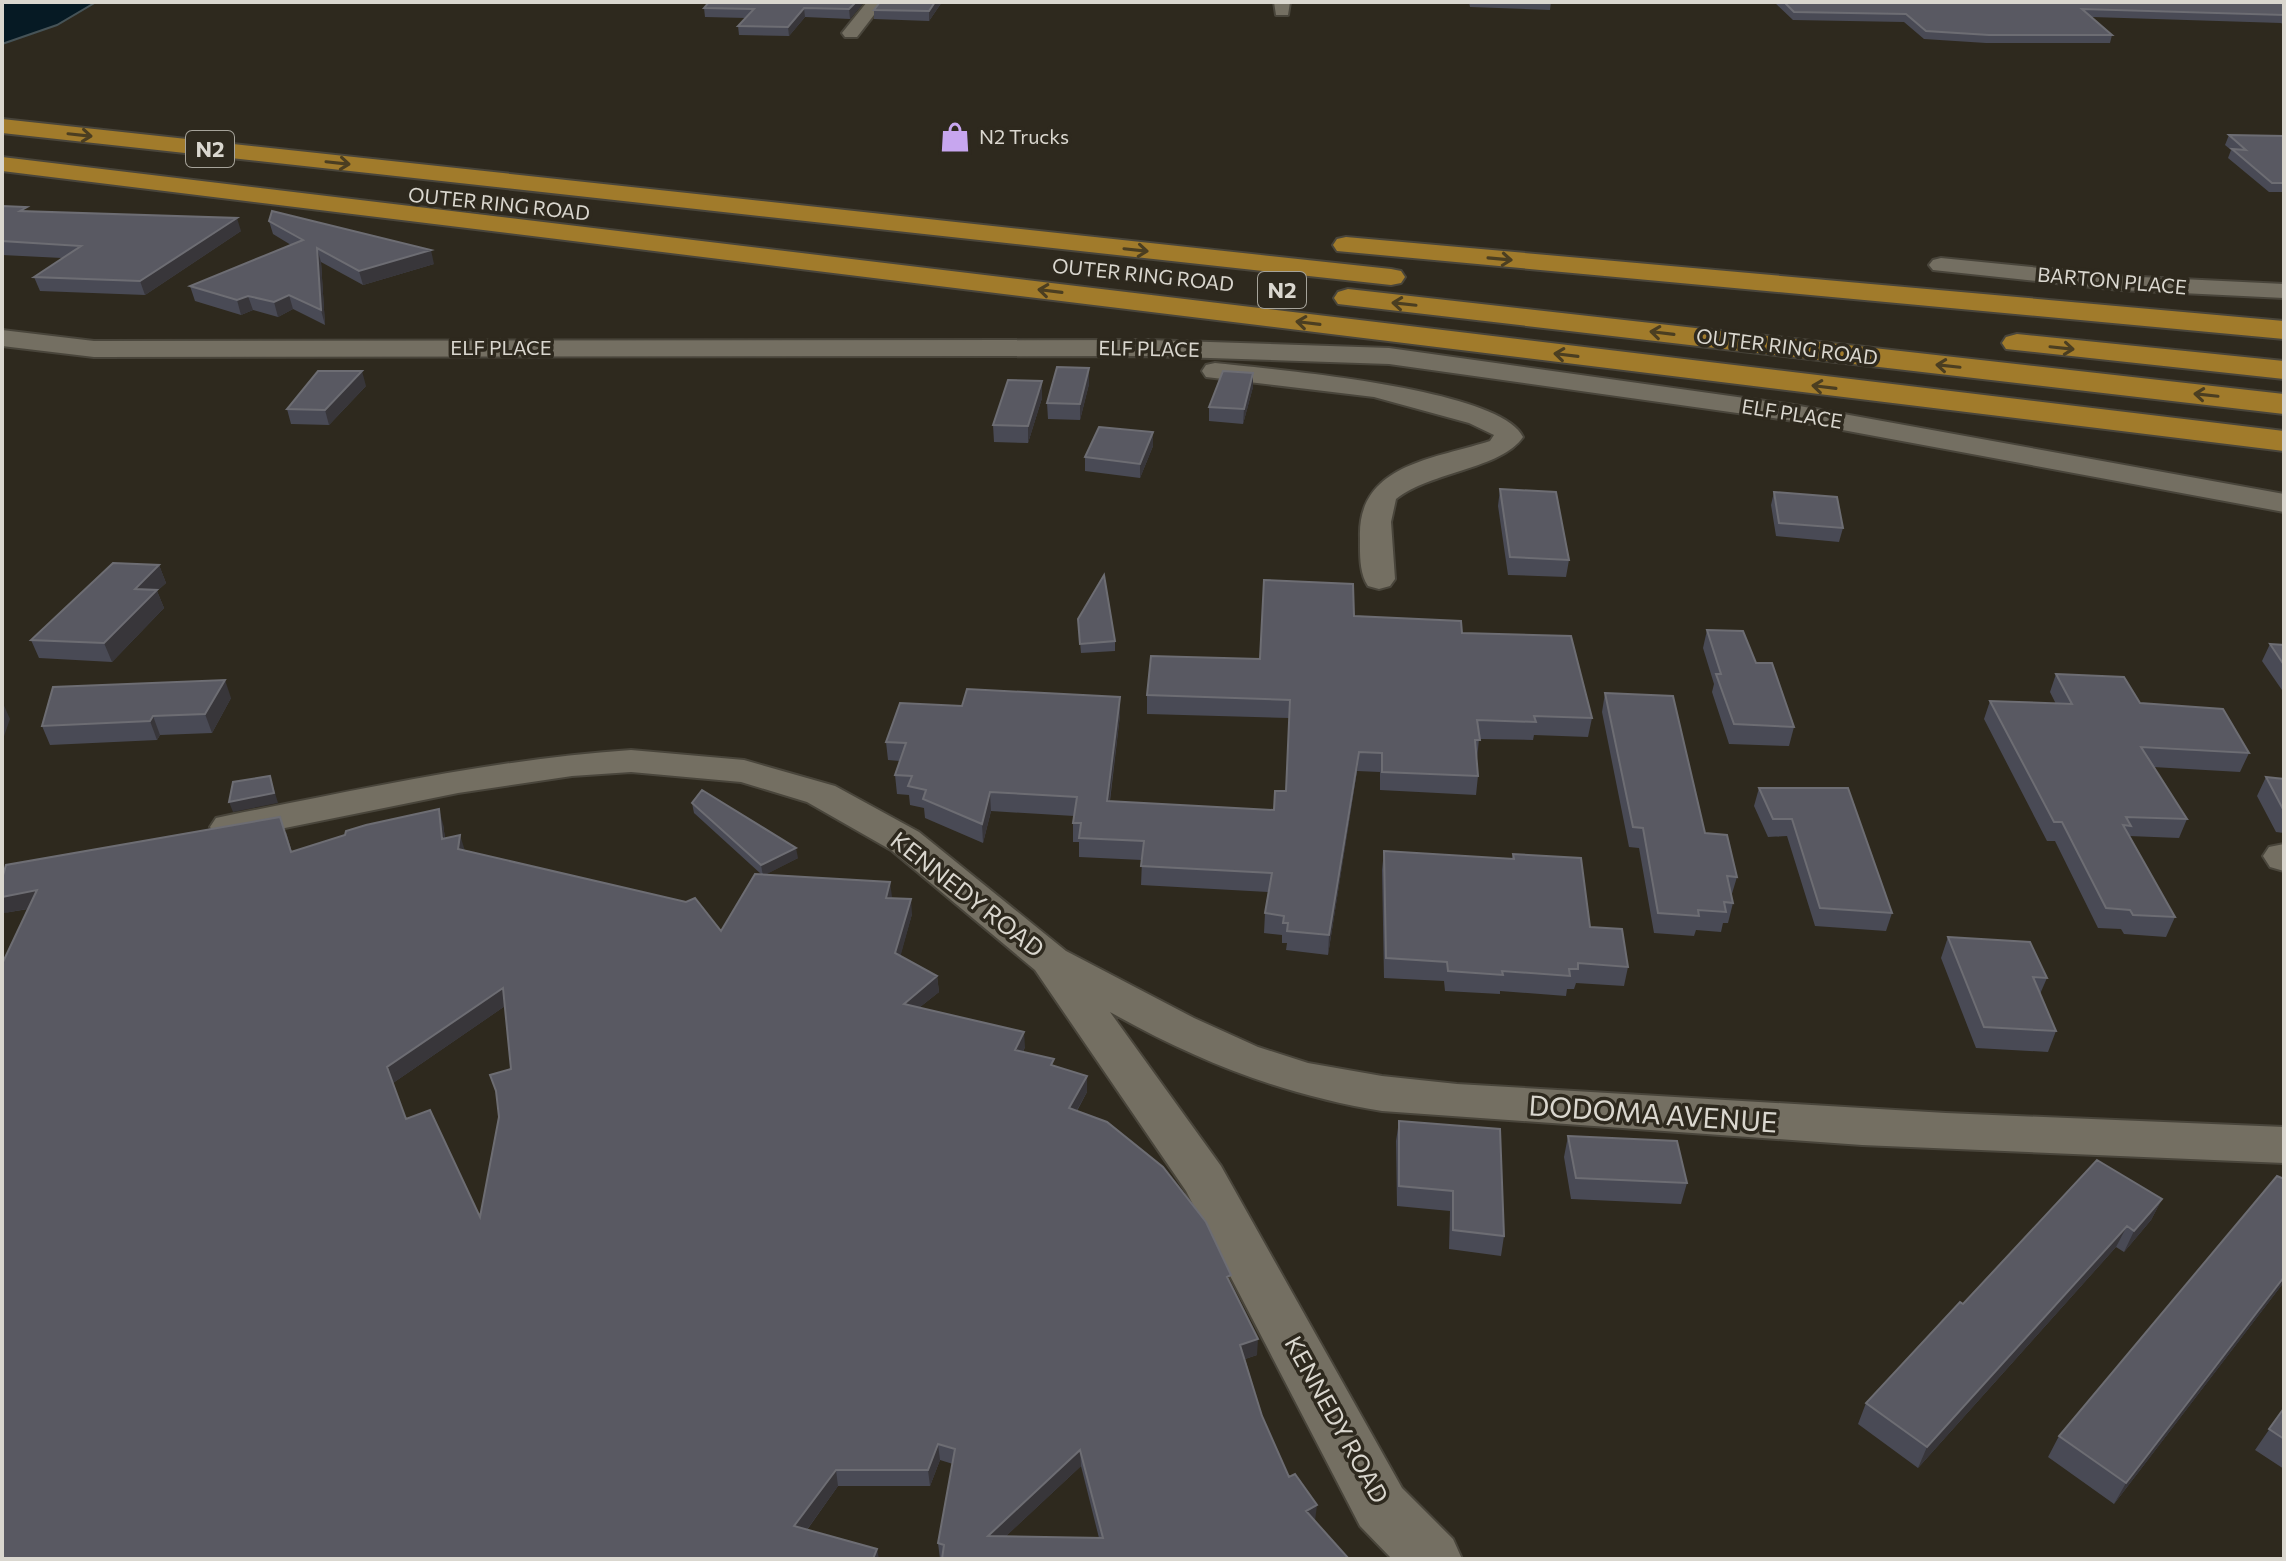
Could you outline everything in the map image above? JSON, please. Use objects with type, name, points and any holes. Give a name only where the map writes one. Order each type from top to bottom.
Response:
[{"type":"highway","name":"OUTER RING ROAD","points":[[2,126],[1555,295]]},
{"type":"highway","name":"OUTER RING ROAD","points":[[2,151],[1355,298],[2284,404]]},
{"type":"highway","points":[[2,164],[2284,441]]},
{"type":"highway","points":[[418,171],[527,173],[1292,241]]},
{"type":"highway","points":[[1323,243],[2284,330]]},
{"type":"highway","points":[[1791,284],[1858,283],[2284,311]]},
{"type":"highway","points":[[1988,340],[2284,370]]},
{"type":"highway","points":[[1901,396],[2284,463]]},
{"type":"street","points":[[851,33],[876,2]]},
{"type":"street","name":"BARTON PLACE","points":[[1941,265],[2120,283],[2284,291]]},
{"type":"street","name":"ELF PLACE","points":[[2,338],[62,348],[107,349],[1148,348],[1389,356],[1794,413],[2284,503]]},
{"type":"street","points":[[1148,348],[1160,364],[1376,389],[1479,417],[1506,430],[1509,437],[1500,447],[1406,478],[1382,494],[1377,505],[1376,532],[1379,579]]},
{"type":"street","name":"KENNEDY ROAD","points":[[184,835],[458,782],[572,765],[631,761],[744,771],[821,794],[905,841],[1050,960],[1204,1179],[1381,1507],[1432,1559]]},
{"type":"street","name":"DODOMA AVENUE","points":[[1050,960],[1252,1064],[1309,1080],[1397,1095],[1779,1123],[2284,1145]]},
{"type":"water","points":[[2,2],[96,2],[57,25],[2,44]]},
{"type":"building","points":[[709,2],[856,2],[849,9],[804,8],[788,27],[738,26],[754,9],[704,8]]},
{"type":"building","points":[[880,2],[935,2],[929,11],[874,10]]},
{"type":"building","points":[[1784,2],[2284,2],[2284,15],[2082,9],[2112,35],[1989,35],[1926,31],[1906,14],[1794,12]]},
{"type":"building","points":[[2229,135],[2284,136],[2284,183],[2272,183],[2232,149],[2246,150]]},
{"type":"building","points":[[2,206],[27,207],[20,211],[237,218],[140,281],[34,277],[81,246],[2,241]]},
{"type":"building","points":[[272,211],[431,250],[359,271],[317,248],[321,310],[289,295],[274,302],[248,296],[237,300],[190,286],[303,240],[269,221]]},
{"type":"building","points":[[1057,367],[1089,368],[1080,404],[1047,403]]},
{"type":"building","points":[[318,371],[362,371],[325,410],[287,409]]},
{"type":"building","points":[[1223,371],[1253,373],[1244,409],[1209,407]]},
{"type":"building","points":[[1008,380],[1042,381],[1028,426],[993,425]]},
{"type":"building","points":[[1099,427],[1153,432],[1140,464],[1085,457]]},
{"type":"building","points":[[1500,489],[1556,492],[1569,560],[1510,557]]},
{"type":"building","points":[[1774,492],[1837,497],[1843,528],[1779,523]]},
{"type":"building","points":[[113,563],[159,565],[135,589],[157,590],[104,643],[31,640]]},
{"type":"building","points":[[1104,575],[1115,641],[1080,644],[1078,619]]},
{"type":"building","points":[[1264,580],[1353,584],[1354,616],[1461,621],[1462,633],[1571,636],[1592,718],[1534,716],[1536,722],[1477,720],[1480,740],[1475,740],[1478,776],[1382,772],[1382,753],[1359,752],[1329,935],[1287,931],[1288,923],[1283,923],[1284,916],[1265,913],[1272,873],[1141,866],[1144,841],[1079,838],[1081,823],[1073,823],[1077,797],[990,792],[982,824],[923,799],[926,790],[908,786],[912,776],[895,775],[906,743],[886,742],[900,703],[962,706],[967,689],[1120,697],[1107,801],[1274,810],[1275,791],[1286,791],[1290,700],[1147,695],[1151,656],[1260,659]]},
{"type":"building","points":[[1707,630],[1743,631],[1756,663],[1772,663],[1794,727],[1734,724],[1716,674],[1721,674]]},
{"type":"building","points":[[2270,644],[2284,645],[2284,665]]},
{"type":"building","points":[[2056,674],[2124,677],[2140,703],[2223,709],[2249,753],[2141,747],[2187,819],[2126,817],[2131,826],[2123,825],[2175,917],[2133,915],[2130,910],[2106,908],[2062,822],[2054,822],[1990,701],[2072,704]]},
{"type":"building","points":[[225,680],[205,714],[153,716],[150,721],[42,726],[53,687]]},
{"type":"building","points":[[1605,693],[1673,696],[1705,833],[1727,835],[1737,877],[1727,876],[1733,903],[1724,902],[1726,912],[1698,910],[1699,916],[1658,913],[1643,828],[1633,827]]},
{"type":"building","points":[[270,776],[274,793],[229,802],[233,782]]},
{"type":"building","points":[[2266,777],[2284,779],[2284,811]]},
{"type":"building","points":[[1759,788],[1848,788],[1892,913],[1820,908],[1792,819],[1773,819]]},
{"type":"building","points":[[702,790],[796,848],[761,865],[692,803]]},
{"type":"building","points":[[439,809],[442,839],[460,835],[458,849],[686,902],[695,898],[721,931],[755,874],[890,882],[886,898],[911,899],[895,953],[937,976],[904,1004],[1024,1032],[1015,1050],[1054,1059],[1051,1065],[1087,1076],[1069,1108],[1107,1122],[1163,1167],[1206,1222],[1231,1275],[1227,1277],[1258,1339],[1240,1345],[1262,1416],[1289,1477],[1295,1474],[1317,1505],[1306,1511],[1349,1559],[942,1559],[944,1545],[938,1543],[955,1449],[938,1444],[928,1470],[836,1470],[794,1526],[877,1549],[873,1559],[2,1559],[2,964],[37,890],[2,897],[6,865],[280,817],[291,852],[366,825]],"holes":[[[503,988],[511,1069],[490,1075],[496,1091],[499,1117],[480,1217],[430,1110],[406,1119],[387,1067]],[[1080,1450],[1103,1538],[988,1536]]]},
{"type":"building","points":[[1384,851],[1514,859],[1513,854],[1581,858],[1590,927],[1622,929],[1628,967],[1578,963],[1578,969],[1569,969],[1570,976],[1502,971],[1503,975],[1448,971],[1447,962],[1386,958]]},
{"type":"building","points":[[1948,937],[2030,942],[2047,978],[2033,977],[2056,1031],[1984,1027]]},
{"type":"building","points":[[1399,1121],[1500,1129],[1504,1236],[1453,1230],[1453,1191],[1399,1186]]},
{"type":"building","points":[[1568,1136],[1677,1141],[1687,1183],[1576,1178]]},
{"type":"building","points":[[2097,1160],[2162,1199],[2134,1231],[2127,1226],[1927,1447],[1866,1403],[1960,1302],[1963,1304]]},
{"type":"building","points":[[2277,1176],[2284,1179],[2284,1277],[2126,1483],[2059,1436]]},
{"type":"building","points":[[2284,1408],[2284,1439],[2269,1429]]},
{"type":"place","name":"N2 Trucks","points":[[955,137]]}]
